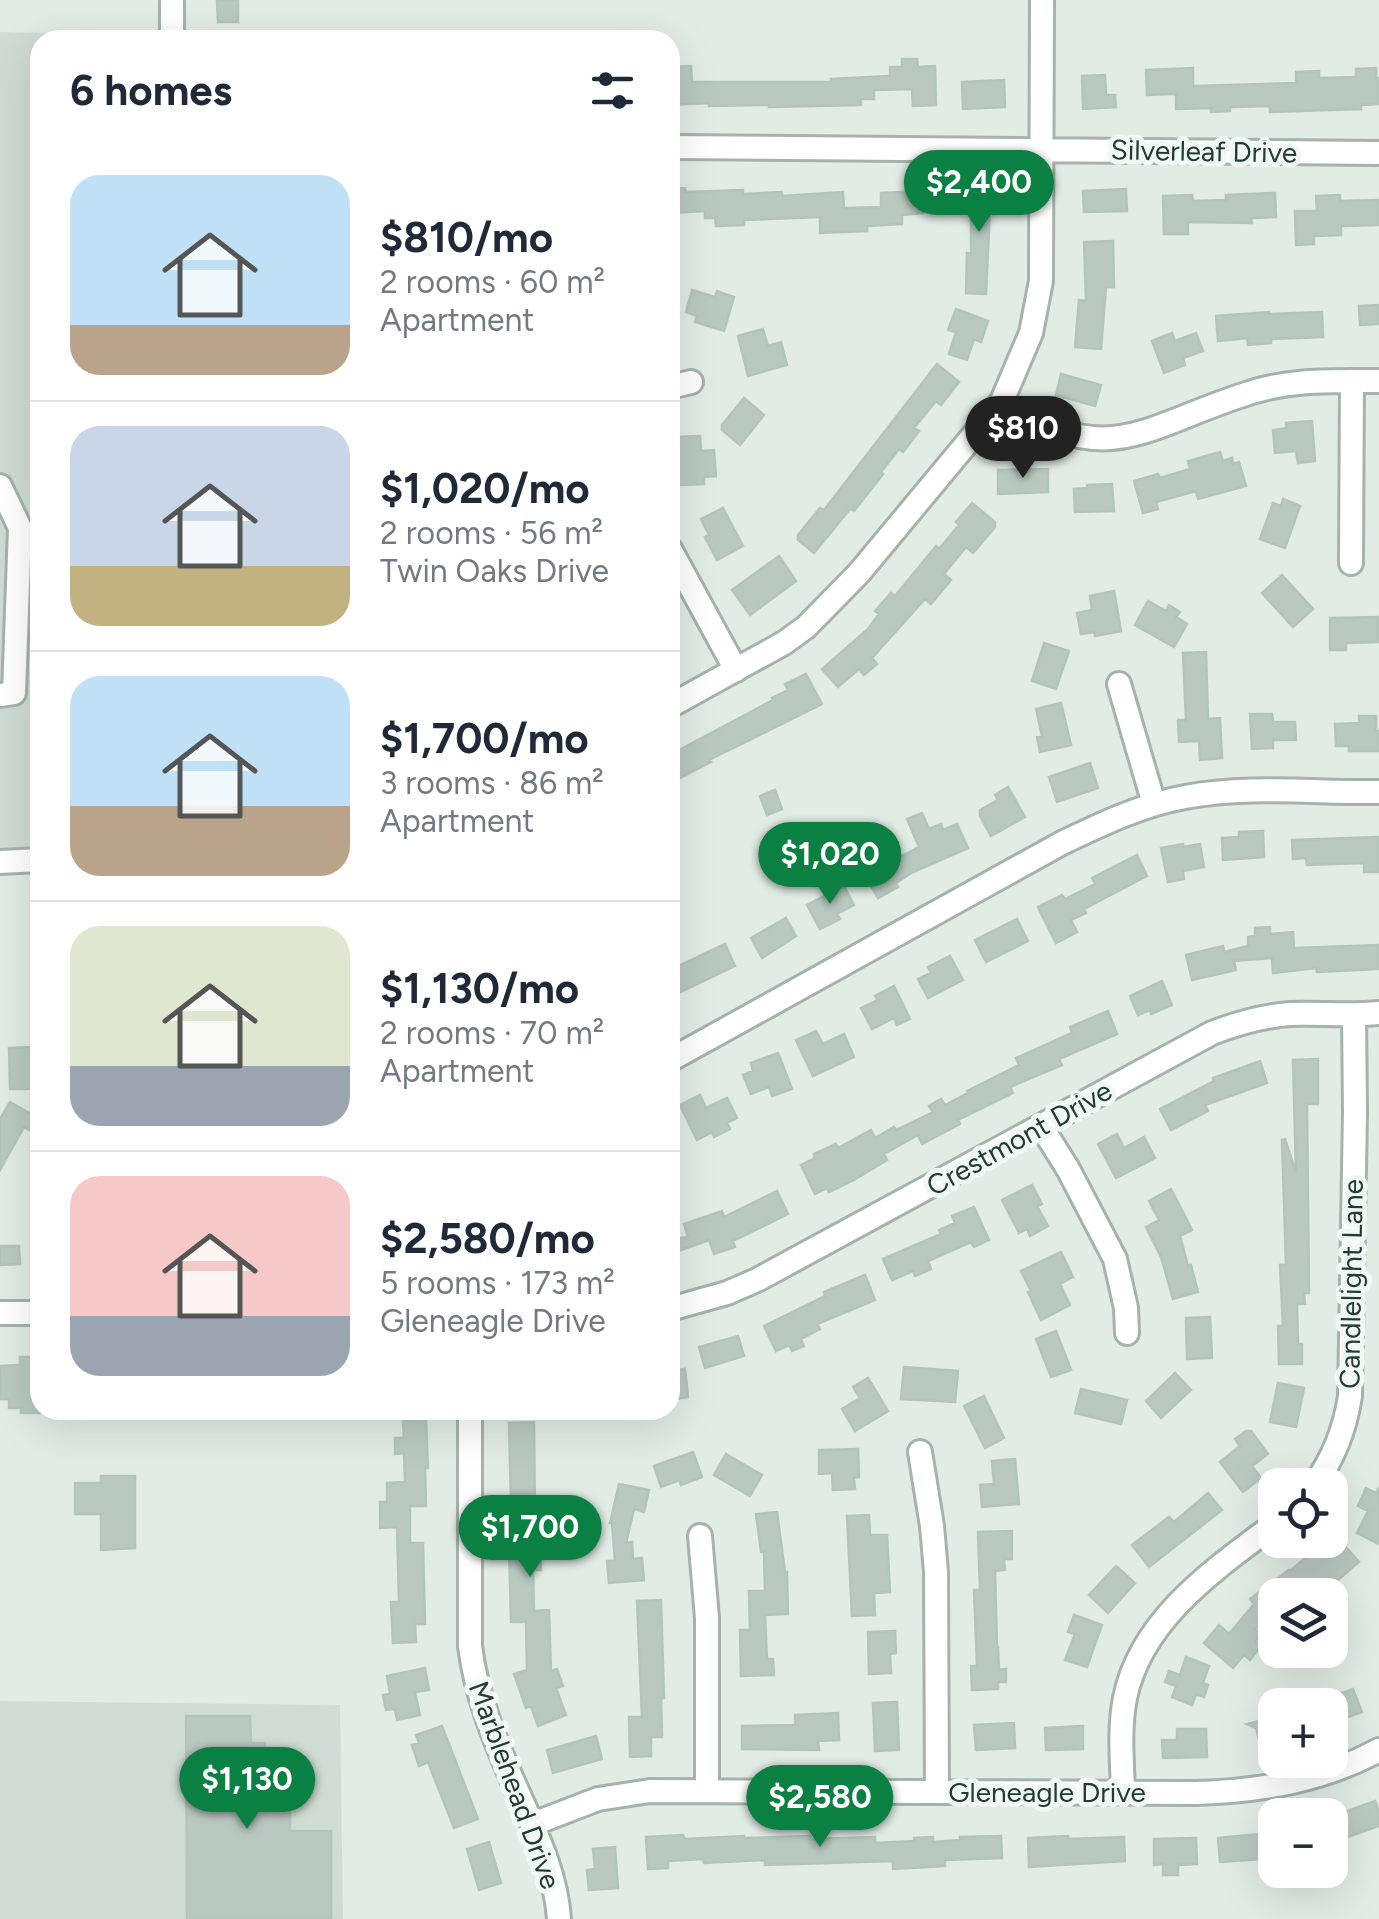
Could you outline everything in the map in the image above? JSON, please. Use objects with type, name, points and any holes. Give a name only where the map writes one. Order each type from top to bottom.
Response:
[{"type":"street","points":[[172,0],[172,30]]},
{"type":"street","points":[[680,701],[784,643],[826,609],[1002,402],[1030,333],[1041,280],[1042,0]]},
{"type":"street","name":"Silverleaf Drive","points":[[680,146],[1379,152]]},
{"type":"street","points":[[1351,563],[1352,381]]},
{"type":"street","points":[[1002,402],[1029,419],[1074,437],[1096,440],[1145,432],[1251,392],[1294,383],[1379,381]]},
{"type":"street","points":[[0,486],[20,528],[14,694],[0,694]]},
{"type":"street","points":[[680,567],[736,670]]},
{"type":"street","points":[[1119,684],[1154,804]]},
{"type":"street","points":[[680,1054],[1112,818],[1154,804],[1218,792],[1379,792]]},
{"type":"street","points":[[0,862],[30,860]]},
{"type":"street","name":"Crestmont Drive","points":[[680,1305],[757,1280],[1212,1032],[1291,1014],[1379,1013]]},
{"type":"street","name":"Candlelight Lane","points":[[1325,1468],[1336,1451],[1350,1396],[1354,1015]]},
{"type":"street","points":[[1042,1126],[1116,1259],[1127,1332]]},
{"type":"street","points":[[0,1313],[30,1313]]},
{"type":"street","name":"Marblehead Drive","points":[[470,1420],[473,1672],[484,1710],[534,1824],[554,1884],[559,1919]]},
{"type":"street","points":[[920,1452],[936,1572],[937,1792]]},
{"type":"street","points":[[700,1536],[707,1618],[707,1791]]},
{"type":"street","points":[[1122,1791],[1125,1697],[1142,1651],[1191,1591],[1258,1538]]},
{"type":"street","name":"Gleneagle Drive","points":[[534,1824],[583,1804],[650,1790],[1238,1792],[1338,1769],[1379,1750]]},
{"type":"shaded area","points":[[0,32],[30,33],[30,860],[0,861]]},
{"type":"shaded area","points":[[0,1701],[340,1705],[343,1919],[0,1919]]},
{"type":"building","points":[[217,0],[238,0],[238,22],[218,22]]},
{"type":"building","points":[[902,59],[917,59],[918,67],[935,66],[936,105],[913,106],[912,89],[874,90],[874,99],[861,99],[861,105],[680,104],[680,67],[691,66],[692,82],[831,82],[890,76],[890,67],[902,67]]},
{"type":"building","points":[[1193,68],[1193,86],[1296,83],[1296,72],[1319,71],[1319,78],[1356,77],[1356,69],[1376,68],[1379,104],[1361,105],[1361,109],[1270,112],[1270,106],[1230,107],[1230,111],[1211,112],[1211,108],[1176,109],[1176,94],[1147,95],[1146,70]]},
{"type":"building","points":[[1105,75],[1106,95],[1115,95],[1116,107],[1083,109],[1082,76]]},
{"type":"building","points":[[1004,80],[1005,107],[963,109],[962,82]]},
{"type":"building","points":[[962,187],[996,187],[997,209],[990,209],[986,294],[966,293],[971,209],[962,209]]},
{"type":"building","points":[[680,188],[685,188],[685,192],[782,192],[782,196],[843,192],[844,208],[881,207],[881,193],[922,191],[923,213],[902,215],[902,224],[867,226],[867,231],[820,233],[820,217],[744,220],[744,225],[716,226],[715,218],[705,218],[705,211],[680,212]]},
{"type":"building","points":[[1126,189],[1127,211],[1084,212],[1083,191]]},
{"type":"building","points":[[1275,193],[1276,217],[1251,218],[1252,223],[1188,222],[1188,234],[1164,234],[1163,196],[1192,195],[1193,201]]},
{"type":"building","points":[[1340,195],[1340,201],[1379,200],[1379,225],[1341,226],[1341,235],[1314,236],[1314,244],[1296,245],[1295,211],[1317,211],[1316,196]]},
{"type":"building","points":[[1113,241],[1114,287],[1106,287],[1101,349],[1075,347],[1079,300],[1086,301],[1084,242]]},
{"type":"building","points":[[692,290],[715,297],[717,291],[734,297],[724,331],[695,322],[697,316],[686,312]]},
{"type":"building","points":[[1379,305],[1379,324],[1360,325],[1359,306]]},
{"type":"building","points":[[956,309],[988,321],[981,342],[974,339],[967,360],[949,354],[956,332],[948,330]]},
{"type":"building","points":[[1322,312],[1323,337],[1271,339],[1271,343],[1248,345],[1247,338],[1218,341],[1216,316]]},
{"type":"building","points":[[763,329],[768,346],[781,342],[787,365],[748,376],[738,336]]},
{"type":"building","points":[[1172,333],[1175,341],[1196,333],[1203,351],[1183,358],[1185,365],[1164,373],[1152,341]]},
{"type":"building","points":[[937,364],[959,382],[941,405],[936,401],[914,428],[919,431],[903,452],[899,449],[854,511],[850,509],[814,553],[798,540],[798,535],[820,508],[824,510]]},
{"type":"building","points":[[1061,374],[1101,385],[1095,406],[1056,395]]},
{"type":"building","points":[[744,398],[764,415],[740,445],[722,430],[722,425]]},
{"type":"building","points":[[1312,421],[1315,461],[1298,463],[1296,451],[1275,453],[1273,430],[1287,428],[1286,423]]},
{"type":"building","points":[[700,436],[701,451],[714,450],[716,476],[704,477],[704,484],[680,485],[680,437]]},
{"type":"building","points":[[1220,452],[1223,461],[1232,458],[1233,464],[1239,462],[1246,486],[1198,499],[1196,491],[1156,502],[1158,509],[1143,513],[1134,481],[1190,469],[1188,461]]},
{"type":"building","points":[[1048,469],[1048,492],[998,494],[998,470]]},
{"type":"building","points":[[1112,484],[1114,511],[1075,512],[1074,489]]},
{"type":"building","points":[[1283,499],[1300,506],[1285,548],[1260,539],[1273,503],[1281,506]]},
{"type":"building","points":[[972,503],[995,522],[995,527],[973,553],[966,547],[944,574],[951,580],[931,604],[925,599],[872,658],[877,664],[864,675],[859,669],[838,687],[822,669],[868,629],[879,614],[875,611],[891,593],[895,596],[936,546],[939,549]]},
{"type":"building","points":[[723,508],[743,546],[717,560],[701,519]]},
{"type":"building","points":[[779,556],[796,581],[750,615],[732,590]]},
{"type":"building","points":[[1282,575],[1313,609],[1293,627],[1262,593]]},
{"type":"building","points":[[1114,591],[1121,631],[1095,636],[1094,632],[1081,634],[1077,613],[1092,610],[1090,596]]},
{"type":"building","points":[[1148,601],[1166,611],[1169,605],[1180,612],[1176,617],[1187,624],[1174,647],[1135,625]]},
{"type":"building","points":[[1378,617],[1378,642],[1346,643],[1346,650],[1330,650],[1330,618]]},
{"type":"building","points":[[1044,643],[1069,651],[1056,689],[1032,681]]},
{"type":"building","points":[[1206,652],[1208,719],[1220,718],[1222,758],[1200,760],[1199,741],[1179,742],[1178,720],[1186,720],[1183,653]]},
{"type":"building","points":[[806,674],[822,704],[680,778],[680,750],[773,700],[788,690],[785,684]]},
{"type":"building","points":[[1061,703],[1071,745],[1040,752],[1037,737],[1042,736],[1036,709]]},
{"type":"building","points":[[1250,714],[1272,714],[1273,722],[1295,722],[1296,740],[1273,740],[1273,748],[1252,749]]},
{"type":"building","points":[[1359,716],[1376,716],[1379,751],[1349,751],[1349,746],[1336,746],[1335,724],[1359,723]]},
{"type":"building","points":[[1090,763],[1098,788],[1057,802],[1049,777]]},
{"type":"building","points":[[1008,787],[1025,817],[991,836],[980,810],[998,800],[995,795]]},
{"type":"building","points":[[775,790],[782,809],[767,815],[760,796]]},
{"type":"building","points":[[922,813],[929,829],[941,824],[943,830],[957,824],[968,848],[911,873],[896,883],[898,887],[878,898],[865,875],[919,847],[907,819]]},
{"type":"building","points":[[1263,831],[1264,857],[1223,860],[1222,838],[1239,837],[1239,832]]},
{"type":"building","points":[[1379,837],[1379,872],[1364,872],[1364,863],[1307,865],[1306,858],[1293,859],[1292,840]]},
{"type":"building","points":[[1200,844],[1204,867],[1183,871],[1184,879],[1168,882],[1161,848]]},
{"type":"building","points":[[1137,855],[1147,876],[1084,909],[1086,913],[1071,920],[1077,932],[1056,943],[1038,907],[1095,884],[1092,878]]},
{"type":"building","points":[[844,886],[854,905],[837,914],[840,919],[820,929],[807,905]]},
{"type":"building","points":[[786,918],[796,936],[762,958],[751,938]]},
{"type":"building","points":[[1017,919],[1028,941],[986,962],[975,940]]},
{"type":"building","points":[[1270,927],[1270,934],[1293,932],[1294,948],[1379,945],[1379,969],[1317,972],[1316,968],[1273,973],[1272,958],[1234,961],[1236,970],[1192,980],[1186,955],[1223,946],[1224,952],[1248,946],[1248,937],[1255,936],[1255,928]]},
{"type":"building","points":[[725,944],[735,966],[680,992],[680,965]]},
{"type":"building","points":[[950,956],[963,980],[928,998],[918,979],[931,973],[928,967]]},
{"type":"building","points":[[1162,981],[1172,1005],[1138,1015],[1130,996]]},
{"type":"building","points":[[894,986],[910,1019],[897,1025],[894,1018],[872,1029],[861,1008]]},
{"type":"building","points":[[1108,1011],[1117,1034],[1059,1059],[1062,1065],[1010,1087],[1013,1093],[958,1120],[960,1124],[922,1144],[918,1135],[884,1154],[887,1160],[854,1180],[815,1194],[801,1165],[815,1158],[814,1154],[836,1144],[838,1148],[871,1130],[875,1138],[894,1127],[896,1130],[933,1112],[929,1106],[941,1099],[945,1105],[968,1093],[1019,1065],[1016,1058],[1072,1033],[1070,1027]]},
{"type":"building","points":[[816,1031],[823,1044],[844,1034],[854,1057],[813,1076],[796,1040]]},
{"type":"building","points":[[30,1047],[30,1089],[10,1089],[9,1048]]},
{"type":"building","points":[[778,1053],[792,1089],[772,1096],[769,1087],[751,1094],[743,1075],[753,1071],[751,1063]]},
{"type":"building","points":[[1318,1059],[1318,1104],[1307,1104],[1309,1293],[1304,1293],[1305,1304],[1297,1304],[1302,1364],[1279,1364],[1278,1326],[1283,1326],[1280,1265],[1286,1265],[1282,1140],[1285,1139],[1296,1173],[1293,1060]]},
{"type":"building","points":[[1260,1061],[1267,1083],[1205,1105],[1208,1111],[1171,1130],[1160,1109],[1214,1081],[1213,1078]]},
{"type":"building","points":[[700,1095],[706,1108],[727,1098],[737,1118],[727,1123],[730,1129],[697,1140],[680,1105]]},
{"type":"building","points":[[10,1102],[30,1113],[30,1130],[24,1127],[0,1170],[0,1119]]},
{"type":"building","points":[[1117,1134],[1124,1148],[1144,1137],[1155,1158],[1116,1178],[1098,1144]]},
{"type":"building","points":[[1032,1185],[1048,1226],[1030,1236],[1027,1229],[1019,1233],[1002,1200]]},
{"type":"building","points":[[1171,1189],[1192,1230],[1180,1236],[1198,1292],[1173,1299],[1161,1257],[1146,1227],[1159,1220],[1149,1201]]},
{"type":"building","points":[[777,1191],[788,1214],[733,1241],[735,1247],[714,1254],[709,1240],[680,1250],[680,1238],[688,1237],[684,1224],[722,1211],[724,1217]]},
{"type":"building","points":[[974,1207],[989,1240],[974,1247],[971,1242],[928,1261],[931,1269],[915,1276],[913,1271],[892,1280],[883,1259],[941,1234],[939,1230],[955,1223],[952,1216]]},
{"type":"building","points":[[0,1246],[19,1246],[20,1264],[0,1265]]},
{"type":"building","points":[[1061,1252],[1073,1277],[1060,1284],[1070,1305],[1041,1320],[1021,1271]]},
{"type":"building","points":[[865,1275],[875,1300],[817,1324],[820,1329],[801,1339],[804,1346],[792,1351],[789,1345],[776,1351],[764,1326],[825,1296],[824,1292]]},
{"type":"building","points":[[1210,1317],[1212,1358],[1187,1359],[1186,1318]]},
{"type":"building","points":[[1056,1331],[1071,1370],[1051,1377],[1036,1339]]},
{"type":"building","points":[[738,1336],[744,1356],[705,1368],[699,1347]]},
{"type":"building","points":[[20,1357],[30,1357],[30,1413],[9,1408],[9,1399],[0,1399],[0,1366],[20,1365]]},
{"type":"building","points":[[904,1367],[958,1371],[955,1402],[901,1399]]},
{"type":"building","points":[[685,1369],[688,1397],[680,1398],[680,1370]]},
{"type":"building","points":[[1175,1373],[1191,1390],[1161,1418],[1146,1401]]},
{"type":"building","points":[[868,1378],[888,1411],[855,1431],[842,1409],[860,1398],[853,1387]]},
{"type":"building","points":[[1278,1383],[1304,1388],[1296,1427],[1270,1422]]},
{"type":"building","points":[[1081,1389],[1127,1400],[1121,1424],[1075,1413]]},
{"type":"building","points":[[984,1396],[1004,1438],[985,1448],[964,1406]]},
{"type":"building","points":[[426,1420],[426,1506],[410,1506],[410,1543],[423,1543],[425,1624],[415,1624],[416,1642],[393,1643],[391,1602],[399,1602],[397,1527],[380,1528],[380,1502],[387,1502],[387,1483],[405,1482],[404,1453],[395,1454],[395,1438],[404,1438],[403,1421]]},
{"type":"building","points":[[534,1422],[535,1514],[542,1514],[543,1529],[539,1530],[541,1570],[533,1570],[534,1611],[549,1610],[551,1671],[557,1669],[563,1686],[556,1688],[566,1715],[538,1726],[531,1706],[526,1708],[514,1674],[527,1670],[526,1622],[511,1622],[509,1544],[509,1423]]},
{"type":"building","points":[[1251,1431],[1268,1454],[1252,1466],[1258,1480],[1243,1492],[1220,1462],[1240,1446],[1235,1439]]},
{"type":"building","points":[[858,1449],[859,1477],[854,1478],[855,1489],[833,1490],[832,1473],[819,1474],[819,1450]]},
{"type":"building","points":[[693,1452],[702,1477],[661,1487],[654,1466]]},
{"type":"building","points":[[726,1454],[762,1475],[750,1496],[714,1475]]},
{"type":"building","points":[[1015,1459],[1019,1504],[982,1507],[980,1485],[994,1484],[992,1461]]},
{"type":"building","points":[[101,1476],[135,1476],[135,1548],[101,1550],[101,1514],[75,1514],[75,1483],[101,1483]]},
{"type":"building","points":[[619,1484],[649,1490],[644,1512],[634,1509],[626,1543],[632,1542],[633,1559],[642,1558],[644,1580],[609,1583],[607,1561],[615,1561],[610,1523]]},
{"type":"building","points":[[1366,1488],[1376,1493],[1379,1488],[1379,1544],[1357,1533],[1368,1511],[1358,1506]]},
{"type":"building","points":[[1208,1493],[1222,1510],[1149,1567],[1132,1545],[1169,1517],[1174,1522]]},
{"type":"building","points":[[777,1512],[787,1572],[788,1614],[765,1615],[767,1659],[773,1659],[774,1675],[741,1676],[740,1630],[750,1630],[749,1591],[765,1591],[764,1552],[756,1514]]},
{"type":"building","points":[[869,1515],[870,1535],[887,1535],[890,1592],[874,1593],[875,1615],[852,1616],[847,1516]]},
{"type":"building","points":[[1012,1531],[1012,1559],[1004,1559],[1005,1570],[995,1571],[999,1670],[1006,1669],[1006,1682],[998,1682],[998,1689],[972,1690],[971,1666],[977,1666],[974,1590],[980,1590],[978,1532]]},
{"type":"building","points":[[1348,1550],[1359,1562],[1340,1578],[1278,1578],[1305,1558],[1348,1558]]},
{"type":"building","points":[[1116,1566],[1135,1583],[1108,1613],[1089,1595]]},
{"type":"building","points":[[1258,1593],[1258,1650],[1250,1660],[1244,1655],[1233,1668],[1204,1643],[1219,1625],[1229,1634],[1254,1604],[1250,1599]]},
{"type":"building","points":[[661,1600],[662,1737],[651,1737],[651,1756],[630,1757],[629,1717],[642,1717],[637,1601]]},
{"type":"building","points":[[1074,1615],[1102,1625],[1087,1667],[1065,1660],[1075,1634],[1068,1632]]},
{"type":"building","points":[[895,1631],[896,1653],[890,1654],[891,1673],[869,1674],[868,1632]]},
{"type":"building","points":[[1186,1657],[1209,1666],[1203,1683],[1208,1685],[1204,1697],[1196,1694],[1192,1705],[1172,1697],[1176,1686],[1165,1682],[1169,1671],[1180,1675]]},
{"type":"building","points":[[425,1668],[429,1690],[415,1692],[420,1715],[397,1720],[395,1709],[386,1710],[383,1695],[390,1694],[387,1676]]},
{"type":"building","points":[[1353,1689],[1362,1712],[1348,1717],[1348,1691]]},
{"type":"building","points":[[897,1702],[899,1750],[875,1751],[873,1703]]},
{"type":"building","points":[[838,1713],[839,1740],[818,1741],[819,1750],[742,1749],[742,1726],[795,1725],[795,1715]]},
{"type":"building","points":[[186,1716],[250,1716],[251,1743],[265,1743],[266,1770],[290,1770],[290,1831],[331,1831],[331,1919],[187,1919]]},
{"type":"building","points":[[1014,1723],[1015,1748],[976,1750],[974,1725]]},
{"type":"building","points":[[442,1726],[478,1819],[454,1828],[428,1762],[419,1766],[412,1745],[419,1743],[416,1735]]},
{"type":"building","points":[[1083,1726],[1083,1749],[1046,1750],[1045,1728]]},
{"type":"building","points":[[1177,1729],[1206,1729],[1207,1757],[1163,1758],[1162,1740],[1177,1740]]},
{"type":"building","points":[[596,1736],[602,1759],[553,1773],[547,1750]]},
{"type":"building","points":[[1375,1801],[1379,1826],[1348,1837],[1348,1811]]},
{"type":"building","points":[[1258,1834],[1258,1859],[1220,1862],[1218,1838]]},
{"type":"building","points":[[683,1835],[684,1839],[875,1837],[875,1843],[1001,1836],[1002,1858],[945,1860],[945,1866],[893,1869],[893,1861],[765,1865],[765,1860],[704,1863],[703,1859],[668,1861],[668,1868],[648,1869],[646,1837]]},
{"type":"building","points":[[1124,1837],[1125,1861],[1029,1867],[1028,1838]]},
{"type":"building","points":[[1196,1838],[1197,1864],[1178,1865],[1178,1875],[1163,1875],[1163,1864],[1154,1865],[1154,1839]]},
{"type":"building","points":[[489,1842],[501,1883],[479,1890],[467,1849]]},
{"type":"building","points":[[615,1847],[618,1888],[589,1890],[587,1870],[595,1869],[593,1849]]}]
